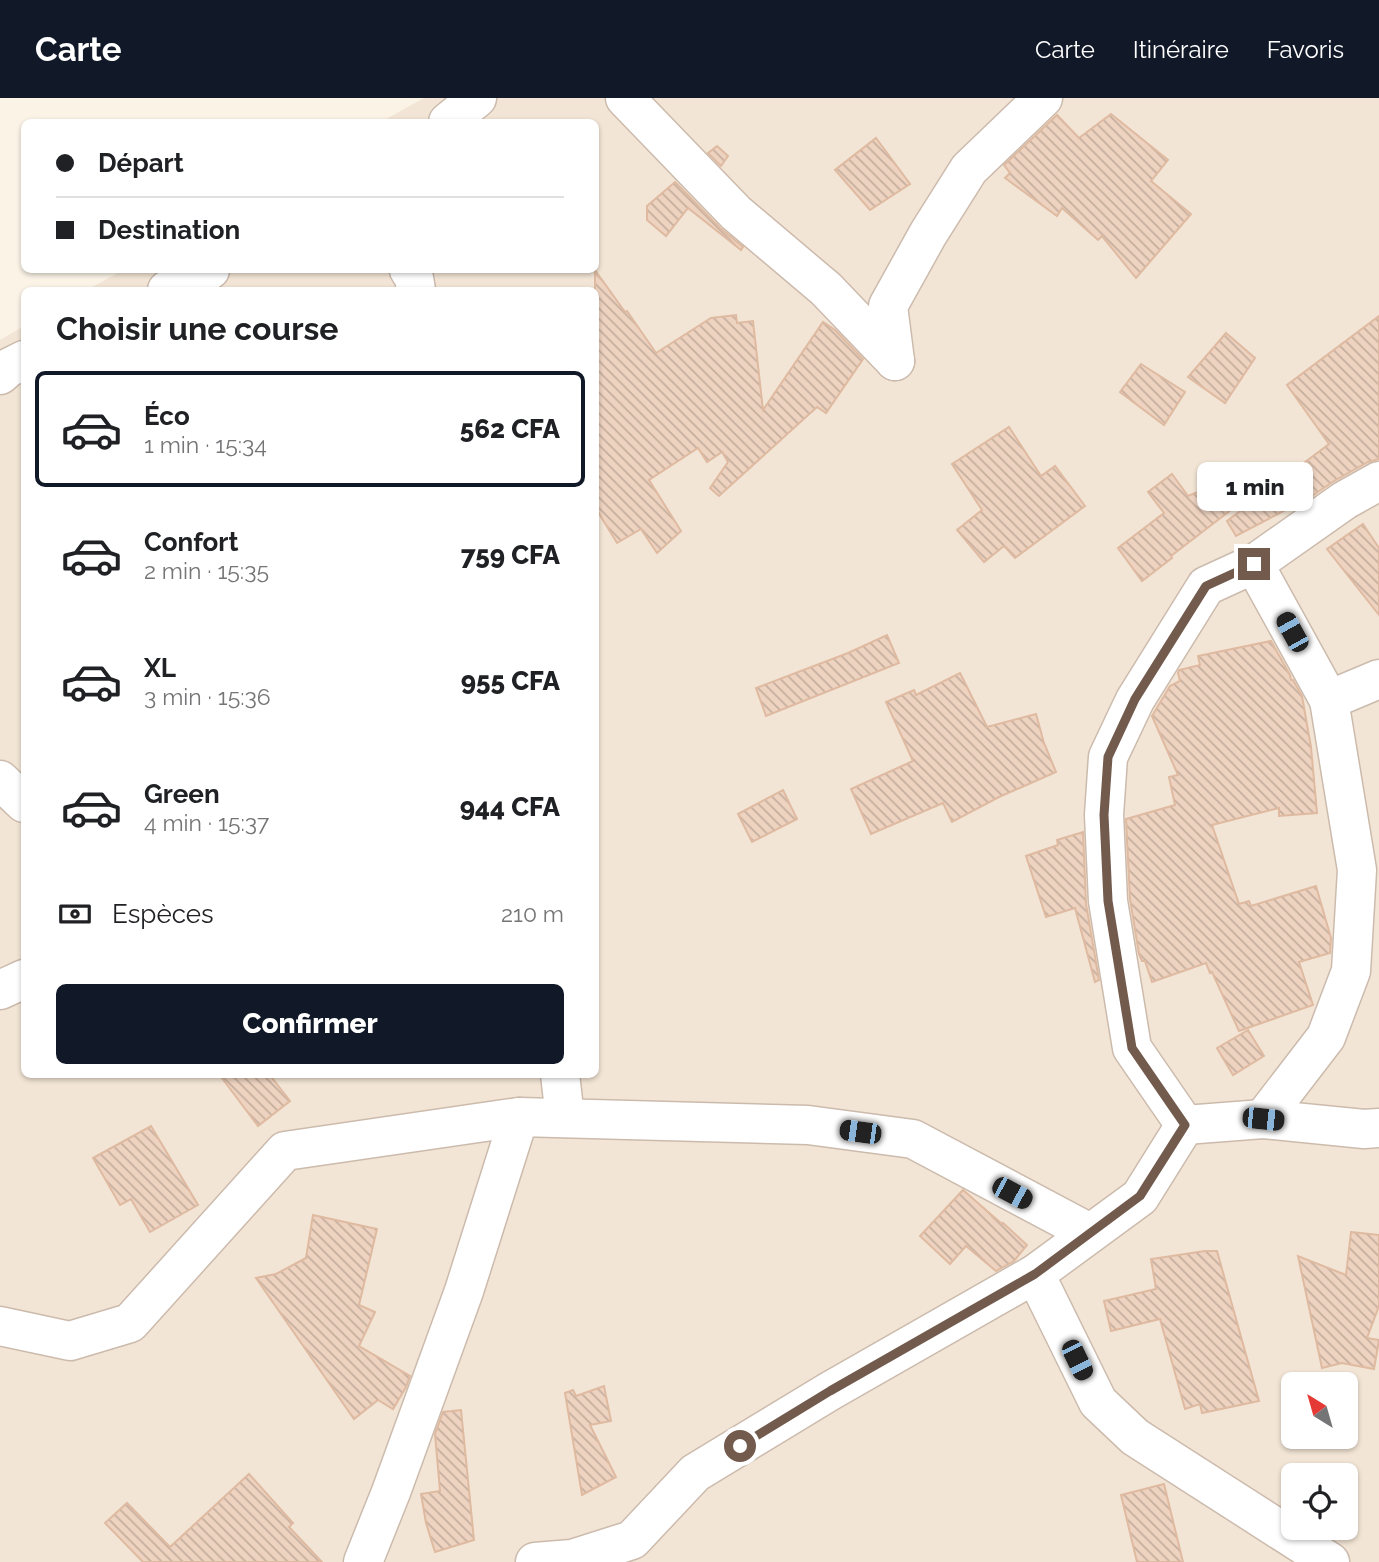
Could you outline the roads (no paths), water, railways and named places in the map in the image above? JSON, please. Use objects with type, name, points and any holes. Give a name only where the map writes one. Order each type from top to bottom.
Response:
[{"type":"street","points":[[452,119],[477,98]]},
{"type":"street","points":[[625,98],[736,213],[826,289],[895,361],[888,306],[928,234],[969,169],[1043,98]]},
{"type":"street","points":[[173,287],[204,273]]},
{"type":"street","points":[[0,375],[21,362]]},
{"type":"street","points":[[1185,1125],[1132,1048],[1108,901],[1104,815],[1108,757],[1135,699],[1206,586],[1254,564],[1345,500],[1379,481]]},
{"type":"street","points":[[1254,564],[1329,700],[1357,870],[1351,971],[1326,1037],[1263,1119]]},
{"type":"street","points":[[1329,700],[1379,679]]},
{"type":"street","points":[[0,780],[21,800]]},
{"type":"street","points":[[0,990],[21,980]]},
{"type":"street","points":[[560,1078],[565,1118]]},
{"type":"street","points":[[0,1326],[70,1341],[130,1323],[285,1151],[519,1116],[808,1125],[913,1139],[1090,1233]]},
{"type":"street","points":[[363,1562],[459,1304],[519,1116]]},
{"type":"street","points":[[1185,1125],[1263,1119],[1364,1129],[1379,1128]]},
{"type":"street","points":[[535,1562],[572,1559],[632,1539],[695,1473],[830,1391],[1035,1274],[1140,1196],[1185,1125]]},
{"type":"street","points":[[1035,1274],[1098,1402],[1135,1437],[1330,1562]]}]
